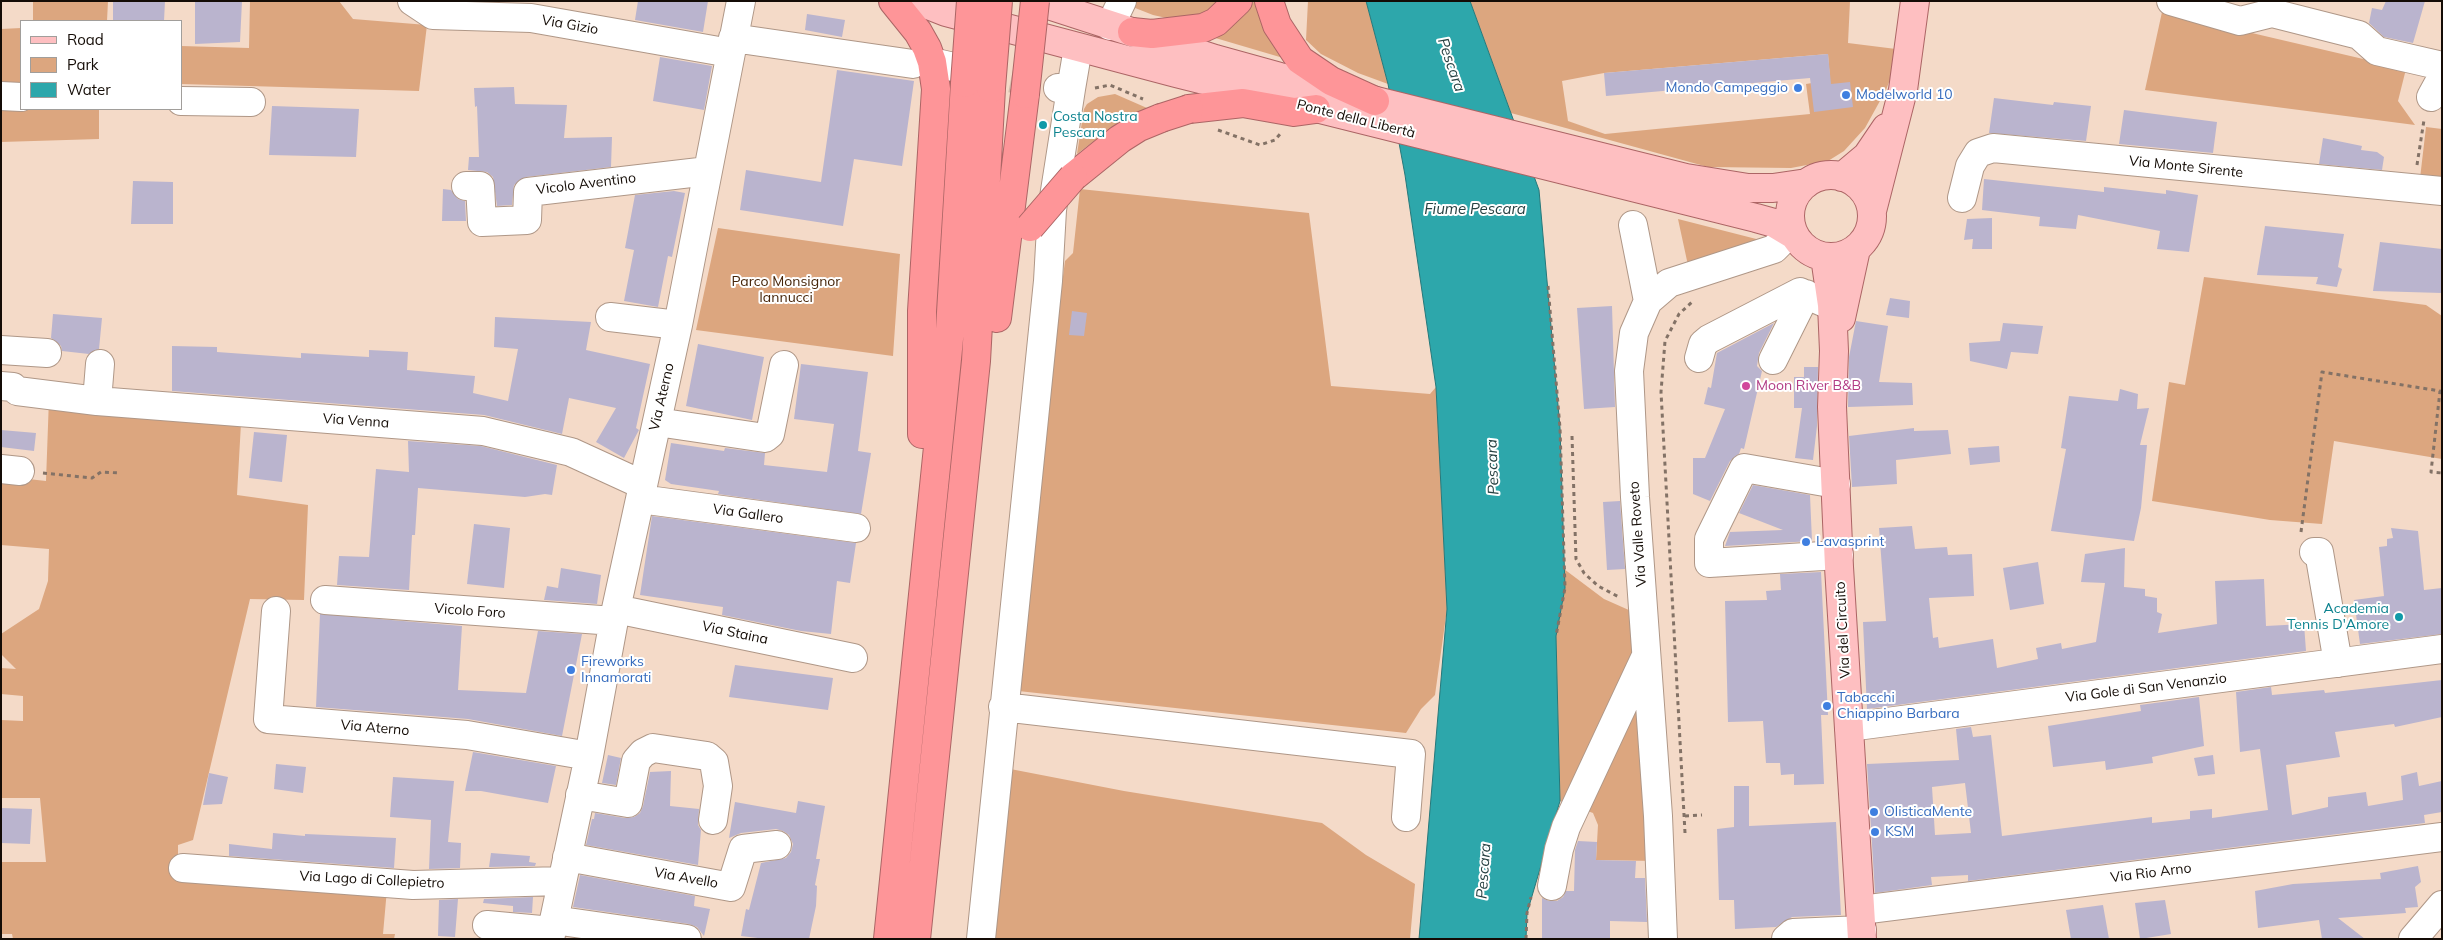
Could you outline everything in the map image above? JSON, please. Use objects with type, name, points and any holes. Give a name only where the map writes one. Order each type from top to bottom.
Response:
[{"type":"highway","points":[[892,1],[918,32],[923,63],[936,89],[922,311],[924,404],[920,481],[932,510]]},
{"type":"highway","points":[[888,939],[950,329],[962,76],[971,1]]},
{"type":"highway","points":[[916,939],[976,361],[991,88],[998,1]]},
{"type":"highway","points":[[964,481],[986,446],[1000,283],[1014,193],[1036,1]]},
{"type":"highway","points":[[1121,29],[1152,34],[1203,28],[1216,22],[1238,1]]},
{"type":"highway","points":[[1269,1],[1277,25],[1300,60],[1317,73],[1375,101]]},
{"type":"highway","points":[[1000,283],[1030,228],[1073,177],[1120,139],[1140,127],[1154,110],[1190,109],[1233,104],[1278,104],[1294,112],[1316,109]]},
{"type":"highway","points":[[933,939],[948,800],[939,728]]},
{"type":"highway","points":[[870,939],[882,866],[899,845]]},
{"type":"main road","name":"Ponte della Libertà","points":[[918,1],[946,12],[1278,104],[1375,101],[1680,188],[1756,218],[1791,229]]},
{"type":"main road","name":"Ponte della Libertà","points":[[1036,1],[1121,29],[1278,104]]},
{"type":"main road","points":[[1872,211],[1869,199],[1853,181],[1842,177],[1821,176],[1807,183],[1794,199],[1790,209],[1791,229],[1807,250],[1825,257],[1847,255],[1856,249],[1869,232],[1872,211],[1903,90],[1915,1]]},
{"type":"main road","points":[[1842,177],[1867,156],[1876,144],[1903,90]]},
{"type":"main road","name":"Ponte della Libertà","points":[[1316,109],[1680,188],[1773,188],[1807,183]]},
{"type":"main road","name":"Via del Circuito","points":[[1834,351],[1856,249]]},
{"type":"main road","name":"Via del Circuito","points":[[1825,257],[1832,305],[1834,351],[1832,408],[1839,556],[1862,926]]},
{"type":"street","name":"Via Gizio","points":[[412,1],[433,14],[531,18],[732,46],[923,63],[962,76]]},
{"type":"street","name":"Via Aterno","points":[[552,930],[589,756],[615,615],[678,325],[741,1]]},
{"type":"street","name":"Via Aterno","points":[[732,46],[750,1]]},
{"type":"street","points":[[1121,29],[1122,1]]},
{"type":"street","points":[[2171,1],[2240,21],[2272,14],[2280,15],[2359,35],[2378,51],[2442,66]]},
{"type":"street","points":[[981,939],[1003,707],[1048,281],[1052,210],[1073,89],[1078,48]]},
{"type":"street","points":[[1,96],[20,97]]},
{"type":"street","points":[[182,101],[251,102]]},
{"type":"street","name":"Via Monte Sirente","points":[[1962,198],[1970,166],[1978,153],[1993,148],[2442,191]]},
{"type":"street","name":"Vicolo Aventino","points":[[466,186],[480,186],[482,222],[527,220],[528,192],[708,171]]},
{"type":"street","points":[[1633,225],[1648,301]]},
{"type":"street","name":"Via Valle Roveto","points":[[1663,939],[1658,816],[1646,655],[1629,371],[1634,333],[1648,301],[1669,283],[1774,249],[1791,229]]},
{"type":"street","points":[[1698,358],[1703,344],[1709,339],[1800,292],[1815,298],[1773,360]]},
{"type":"street","points":[[610,317],[678,325]]},
{"type":"street","points":[[1,350],[47,353]]},
{"type":"street","points":[[97,401],[100,364]]},
{"type":"street","points":[[657,422],[765,438],[770,434],[784,365]]},
{"type":"street","name":"Via Venna","points":[[1,386],[13,387],[17,391],[97,401],[483,431],[571,452],[641,492]]},
{"type":"street","points":[[1836,484],[1744,468],[1709,539],[1709,563],[1839,556]]},
{"type":"street","name":"Via Gallero","points":[[641,492],[856,528]]},
{"type":"street","points":[[2307,543],[2320,552],[2338,663]]},
{"type":"street","name":"Vicolo Foro","points":[[325,600],[615,615]]},
{"type":"street","name":"Via Aterno","points":[[276,611],[268,719],[467,735],[589,756]]},
{"type":"street","name":"Via Staina","points":[[615,615],[853,658]]},
{"type":"street","name":"Via Gole di San Venanzio","points":[[1849,727],[2442,649]]},
{"type":"street","points":[[1552,886],[1559,849],[1566,827],[1646,655]]},
{"type":"street","points":[[1003,707],[1411,754],[1406,818]]},
{"type":"street","points":[[580,796],[628,803],[636,761],[653,748],[707,756],[714,762],[718,786],[713,820]]},
{"type":"street","name":"Via Rio Arno","points":[[1786,939],[1793,933],[1862,926],[2442,837]]},
{"type":"street","name":"Via Avello","points":[[565,869],[732,887],[743,849],[777,845]]},
{"type":"street","name":"Via Lago di Collepietro","points":[[183,868],[414,885],[565,869]]},
{"type":"street","points":[[2412,939],[2442,905]]},
{"type":"street","points":[[487,925],[687,939]]},
{"type":"street","points":[[2436,939],[2442,932]]},
{"type":"path","points":[[1073,89],[1110,85],[1154,110]]},
{"type":"path","points":[[2414,189],[2422,128],[2436,87]]},
{"type":"path","points":[[1214,128],[1260,145],[1275,140],[1278,104]]},
{"type":"path","points":[[1548,286],[1560,428],[1565,588],[1556,636]]},
{"type":"path","points":[[2307,543],[2322,372],[2440,391],[2431,472],[2442,473]]},
{"type":"path","points":[[1572,436],[1576,559],[1584,573],[1598,586],[1618,597],[1643,606]]},
{"type":"path","points":[[11,470],[92,478],[101,472],[120,473]]},
{"type":"path","points":[[1685,816],[1702,815]]},
{"type":"green space","points":[[33,1],[108,1],[107,20],[33,20]]},
{"type":"green space","points":[[250,1],[339,1],[353,19],[427,25],[419,91],[182,84],[182,46],[249,48]]},
{"type":"green space","points":[[1129,1],[1221,1],[1203,16],[1180,21],[1153,15],[1125,4]]},
{"type":"green space","points":[[1254,1],[1261,1],[1290,60],[1212,37],[1230,27],[1246,13]]},
{"type":"green space","points":[[1308,1],[1366,1],[1388,84],[1358,73],[1321,54],[1306,40]]},
{"type":"green space","points":[[1470,1],[1850,1],[1848,43],[1896,49],[1894,69],[1886,90],[1865,128],[1844,151],[1828,161],[1791,168],[1708,167],[1511,113]],"holes":[[[1828,54],[1830,80],[1806,84],[1810,114],[1605,134],[1568,121],[1562,81],[1604,73]]]},
{"type":"green space","points":[[2162,12],[2406,69],[2398,101],[2415,125],[2145,90]]},
{"type":"green space","points":[[20,28],[20,110],[99,110],[99,139],[1,142],[1,29]]},
{"type":"green space","points":[[1115,94],[1147,108],[1119,122],[1077,154],[1084,109],[1087,104],[1098,97]]},
{"type":"green space","points":[[2426,127],[2442,129],[2442,188],[2419,187]]},
{"type":"green space","points":[[1080,189],[1309,213],[1331,386],[1430,394],[1436,387],[1447,609],[1435,695],[1421,709],[1406,733],[1009,690],[1065,261],[1073,253]]},
{"type":"green space","points":[[1678,219],[1768,242],[1689,270]]},
{"type":"green space","name":"Parco Monsignor Iannucci","points":[[718,228],[900,254],[893,356],[696,330]]},
{"type":"green space","points":[[2204,277],[2426,305],[2442,316],[2442,459],[2334,441],[2322,524],[2270,520],[2152,501],[2169,382],[2185,385]]},
{"type":"green space","points":[[49,398],[241,423],[237,495],[308,505],[304,600],[250,599],[193,840],[178,845],[178,876],[387,889],[383,934],[395,934],[394,939],[13,939],[12,934],[1,934],[1,862],[46,862],[40,798],[1,798],[1,720],[23,721],[23,696],[1,694],[1,668],[16,669],[1,654],[1,634],[39,609],[48,581],[49,549],[1,545],[1,476],[46,481]]},
{"type":"green space","points":[[1564,569],[1604,599],[1640,615],[1657,861],[1596,860],[1598,825],[1593,813],[1560,801],[1556,636],[1565,588]]},
{"type":"green space","points":[[1000,767],[1124,791],[1322,823],[1366,855],[1415,884],[1410,939],[985,939]]},
{"type":"water","name":"Fiume Pescara","points":[[1366,1],[1470,1],[1539,190],[1560,428],[1565,588],[1556,636],[1560,801],[1527,913],[1526,939],[1419,939],[1447,609],[1436,387],[1405,175],[1388,84]]},
{"type":"building","points":[[113,1],[165,1],[164,20],[113,20]]},
{"type":"building","points":[[195,1],[242,1],[240,42],[195,44]]},
{"type":"building","points":[[638,1],[708,1],[703,32],[635,20]]},
{"type":"building","points":[[2386,1],[2425,1],[2413,43],[2384,37],[2369,23],[2372,8],[2382,10]]},
{"type":"building","points":[[807,14],[845,20],[842,37],[805,30]]},
{"type":"building","points":[[1828,54],[1831,84],[1850,82],[1853,107],[1814,112],[1810,78],[1606,96],[1604,73]]},
{"type":"building","points":[[660,57],[712,66],[704,110],[653,101]]},
{"type":"building","points":[[837,70],[914,81],[902,166],[854,159],[843,226],[740,210],[746,170],[821,182]]},
{"type":"building","points":[[514,87],[515,104],[567,105],[564,138],[612,137],[611,167],[526,177],[514,185],[512,205],[497,206],[493,177],[487,172],[468,170],[469,157],[479,157],[477,106],[475,107],[474,88]]},
{"type":"building","points":[[1994,98],[2053,105],[2054,102],[2091,106],[2086,141],[1989,133]]},
{"type":"building","points":[[272,106],[359,109],[356,157],[269,155]]},
{"type":"building","points":[[2124,110],[2217,122],[2213,153],[2119,144]]},
{"type":"building","points":[[2323,138],[2362,146],[2361,150],[2377,152],[2384,157],[2382,170],[2319,164]]},
{"type":"building","points":[[1984,179],[2104,192],[2104,187],[2166,194],[2166,190],[2198,195],[2189,252],[2157,249],[2160,231],[2078,215],[2076,229],[2039,226],[2040,217],[1982,210]]},
{"type":"building","points":[[133,181],[173,182],[173,224],[131,224]]},
{"type":"building","points":[[443,189],[451,190],[458,199],[465,201],[466,221],[442,221]]},
{"type":"building","points":[[674,191],[685,193],[672,257],[668,256],[658,307],[624,301],[634,250],[625,248],[635,195]]},
{"type":"building","points":[[1992,218],[1992,249],[1972,249],[1973,239],[1964,240],[1967,219]]},
{"type":"building","points":[[2265,226],[2344,234],[2338,267],[2342,269],[2337,287],[2316,284],[2318,277],[2257,275]]},
{"type":"building","points":[[2380,242],[2442,249],[2442,293],[2373,291]]},
{"type":"building","points":[[1890,298],[1910,301],[1909,318],[1886,315]]},
{"type":"building","points":[[1612,306],[1615,407],[1584,409],[1577,308]]},
{"type":"building","points":[[1072,311],[1087,313],[1084,336],[1069,335]]},
{"type":"building","points":[[53,314],[102,318],[99,349],[89,354],[62,351],[61,346],[51,338]]},
{"type":"building","points":[[495,317],[591,322],[586,350],[650,364],[636,428],[639,430],[624,458],[596,442],[616,408],[569,398],[562,434],[484,415],[172,391],[172,346],[217,347],[217,352],[301,358],[301,353],[369,357],[369,350],[408,352],[407,370],[475,376],[473,393],[508,401],[518,349],[494,347]]},
{"type":"building","points":[[1856,321],[1888,326],[1879,382],[1912,383],[1913,405],[1848,407],[1849,357]]},
{"type":"building","points":[[1774,323],[1759,353],[1757,366],[1762,371],[1744,449],[1741,448],[1739,454],[1730,461],[1710,501],[1693,494],[1693,458],[1705,458],[1725,409],[1704,404],[1708,387],[1711,388],[1717,353]]},
{"type":"building","points":[[2003,323],[2043,326],[2038,354],[2011,352],[2007,369],[1970,361],[1969,343],[2000,341]]},
{"type":"building","points":[[698,344],[764,357],[752,420],[686,406]]},
{"type":"building","points":[[801,364],[868,372],[858,451],[871,453],[861,514],[718,494],[719,491],[671,484],[665,480],[671,443],[724,451],[725,448],[765,453],[764,465],[827,472],[834,424],[794,419]]},
{"type":"building","points":[[1804,367],[1818,367],[1817,426],[1813,460],[1795,458],[1802,408],[1794,408],[1794,377],[1804,377]]},
{"type":"building","points":[[2120,389],[2138,394],[2137,409],[2149,408],[2140,445],[2147,445],[2141,508],[2134,541],[2051,531],[2066,449],[2061,448],[2069,396],[2118,401]]},
{"type":"building","points":[[1914,428],[1914,431],[1948,430],[1951,454],[1896,460],[1897,484],[1852,487],[1849,436]]},
{"type":"building","points":[[1,430],[36,433],[34,451],[1,447]]},
{"type":"building","points":[[254,432],[287,435],[282,482],[249,478]]},
{"type":"building","points":[[408,441],[481,446],[557,465],[552,495],[545,494],[525,497],[418,488],[415,535],[412,535],[409,590],[337,585],[339,556],[369,557],[376,469],[409,472]]},
{"type":"building","points":[[1999,446],[2000,462],[1970,465],[1968,448]]},
{"type":"building","points":[[1753,485],[1810,495],[1812,541],[1725,546],[1730,532],[1783,530],[1739,513]]},
{"type":"building","points":[[1620,501],[1625,569],[1607,570],[1603,502]]},
{"type":"building","points":[[652,516],[856,543],[850,583],[837,581],[831,634],[801,631],[722,615],[723,607],[640,595]]},
{"type":"building","points":[[474,524],[510,528],[504,588],[467,584]]},
{"type":"building","points":[[1912,526],[1915,549],[1947,547],[1948,555],[1972,554],[1974,596],[1929,598],[1933,638],[1938,637],[1939,648],[1993,639],[1997,668],[2038,659],[2036,648],[2061,643],[2062,649],[2096,642],[2105,583],[2081,582],[2085,554],[2125,548],[2124,587],[2145,589],[2145,596],[2157,598],[2157,612],[2162,614],[2158,633],[2217,624],[2215,581],[2264,579],[2266,626],[2304,624],[2306,651],[1867,709],[1863,622],[1886,621],[1879,528]]},
{"type":"building","name":"Academia Tennis D'Amore","points":[[2391,528],[2418,531],[2424,590],[2442,588],[2442,634],[2360,644],[2354,600],[2384,596],[2379,547],[2387,546],[2387,539],[2393,538]]},
{"type":"building","points":[[2038,562],[2044,604],[2010,610],[2003,568]]},
{"type":"building","points":[[561,568],[601,575],[597,604],[544,600],[547,586],[558,588]]},
{"type":"building","points":[[1821,572],[1828,715],[1821,715],[1824,784],[1794,785],[1794,774],[1781,775],[1780,763],[1766,763],[1763,721],[1728,722],[1725,601],[1767,600],[1766,591],[1781,590],[1780,574]]},
{"type":"building","points":[[320,614],[462,626],[458,690],[526,693],[538,631],[582,634],[562,736],[468,719],[316,707]]},
{"type":"building","points":[[735,665],[833,678],[828,710],[729,697]]},
{"type":"building","points":[[2442,680],[2442,717],[2395,727],[2394,724],[2335,732],[2340,757],[2286,765],[2292,815],[2328,807],[2328,797],[2366,792],[2368,806],[2403,800],[2401,776],[2417,772],[2419,786],[2442,781],[2442,812],[2424,815],[2425,823],[1968,881],[1968,875],[1931,877],[1932,885],[1875,893],[1867,764],[1959,760],[1956,729],[1971,727],[1973,737],[1991,735],[2002,836],[2152,817],[2152,823],[2190,819],[2190,811],[2212,809],[2212,818],[2268,810],[2260,749],[2240,752],[2236,692],[2271,687],[2272,695],[2324,690],[2325,693]],"holes":[[[1965,783],[1971,833],[1935,835],[1932,787]]]},
{"type":"building","points":[[2199,697],[2204,746],[2152,757],[2153,763],[2106,770],[2105,761],[2053,767],[2048,726],[2141,711],[2140,705]]},
{"type":"building","points":[[473,752],[556,766],[548,803],[481,791],[465,791]]},
{"type":"building","points":[[608,755],[621,758],[616,785],[602,783]]},
{"type":"building","points":[[2213,755],[2215,774],[2198,776],[2194,758]]},
{"type":"building","points":[[276,764],[306,767],[303,793],[274,789]]},
{"type":"building","points":[[671,771],[670,806],[699,809],[698,825],[701,830],[698,865],[586,845],[595,813],[625,818],[634,817],[640,813],[643,806],[650,772]]},
{"type":"building","points":[[209,773],[228,777],[222,804],[203,805]]},
{"type":"building","points":[[393,777],[454,781],[448,842],[461,843],[460,868],[429,869],[431,820],[390,817]]},
{"type":"building","points":[[1734,786],[1749,786],[1749,826],[1836,822],[1841,915],[1792,917],[1776,927],[1735,929],[1734,900],[1719,900],[1717,829],[1734,827]]},
{"type":"building","points":[[798,801],[825,806],[816,859],[820,859],[815,885],[817,886],[816,906],[809,939],[766,939],[741,936],[746,909],[749,910],[761,863],[786,858],[791,852],[793,844],[789,835],[776,829],[741,833],[729,838],[735,802],[796,813]]},
{"type":"building","points":[[1,808],[32,809],[30,844],[1,843]]},
{"type":"building","points":[[273,833],[305,836],[305,834],[396,838],[394,868],[229,856],[229,844],[272,849]]},
{"type":"building","points":[[1578,841],[1597,842],[1596,860],[1636,861],[1635,878],[1645,878],[1647,922],[1610,921],[1610,939],[1542,939],[1542,898],[1549,901],[1557,901],[1563,897],[1566,891],[1574,891],[1575,850]]},
{"type":"building","points":[[491,853],[530,856],[529,862],[536,863],[535,866],[489,867]]},
{"type":"building","points":[[2418,866],[2421,882],[2415,887],[2418,907],[2405,908],[2406,913],[2338,918],[2365,939],[2322,939],[2319,920],[2258,928],[2255,891],[2293,884],[2381,879],[2380,873]]},
{"type":"building","points":[[580,875],[695,896],[694,906],[710,909],[704,936],[697,927],[689,924],[573,907]]},
{"type":"building","points":[[533,897],[532,913],[513,912],[513,906],[483,903],[484,899]]},
{"type":"building","points":[[458,899],[455,937],[438,936],[439,900]]},
{"type":"building","points":[[2165,900],[2171,934],[2140,939],[2135,903]]},
{"type":"building","points":[[2103,905],[2109,939],[2071,939],[2066,910]]},
{"type":"tunnel","points":[[970,70],[1058,88]]},
{"type":"place","name":"Mondo Campeggio","points":[[1798,88]]},
{"type":"place","name":"Modelworld 10","points":[[1846,95]]},
{"type":"place","name":"Costa Nostra Pescara","points":[[1043,125]]},
{"type":"place","name":"Moon River B&B","points":[[1746,386]]},
{"type":"place","name":"Lavasprint","points":[[1806,542]]},
{"type":"place","name":"Academia Tennis D'Amore","points":[[2399,617]]},
{"type":"place","name":"Fireworks Innamorati","points":[[571,670]]},
{"type":"place","name":"Tabacchi Chiappino Barbara","points":[[1827,706]]},
{"type":"place","name":"OlisticaMente","points":[[1874,812]]},
{"type":"place","name":"KSM","points":[[1875,832]]},
{"type":"water label","name":"Pescara","points":[[1451,65]]},
{"type":"water label","name":"Pescara","points":[[1493,467]]},
{"type":"water label","name":"Pescara","points":[[1484,871]]}]
